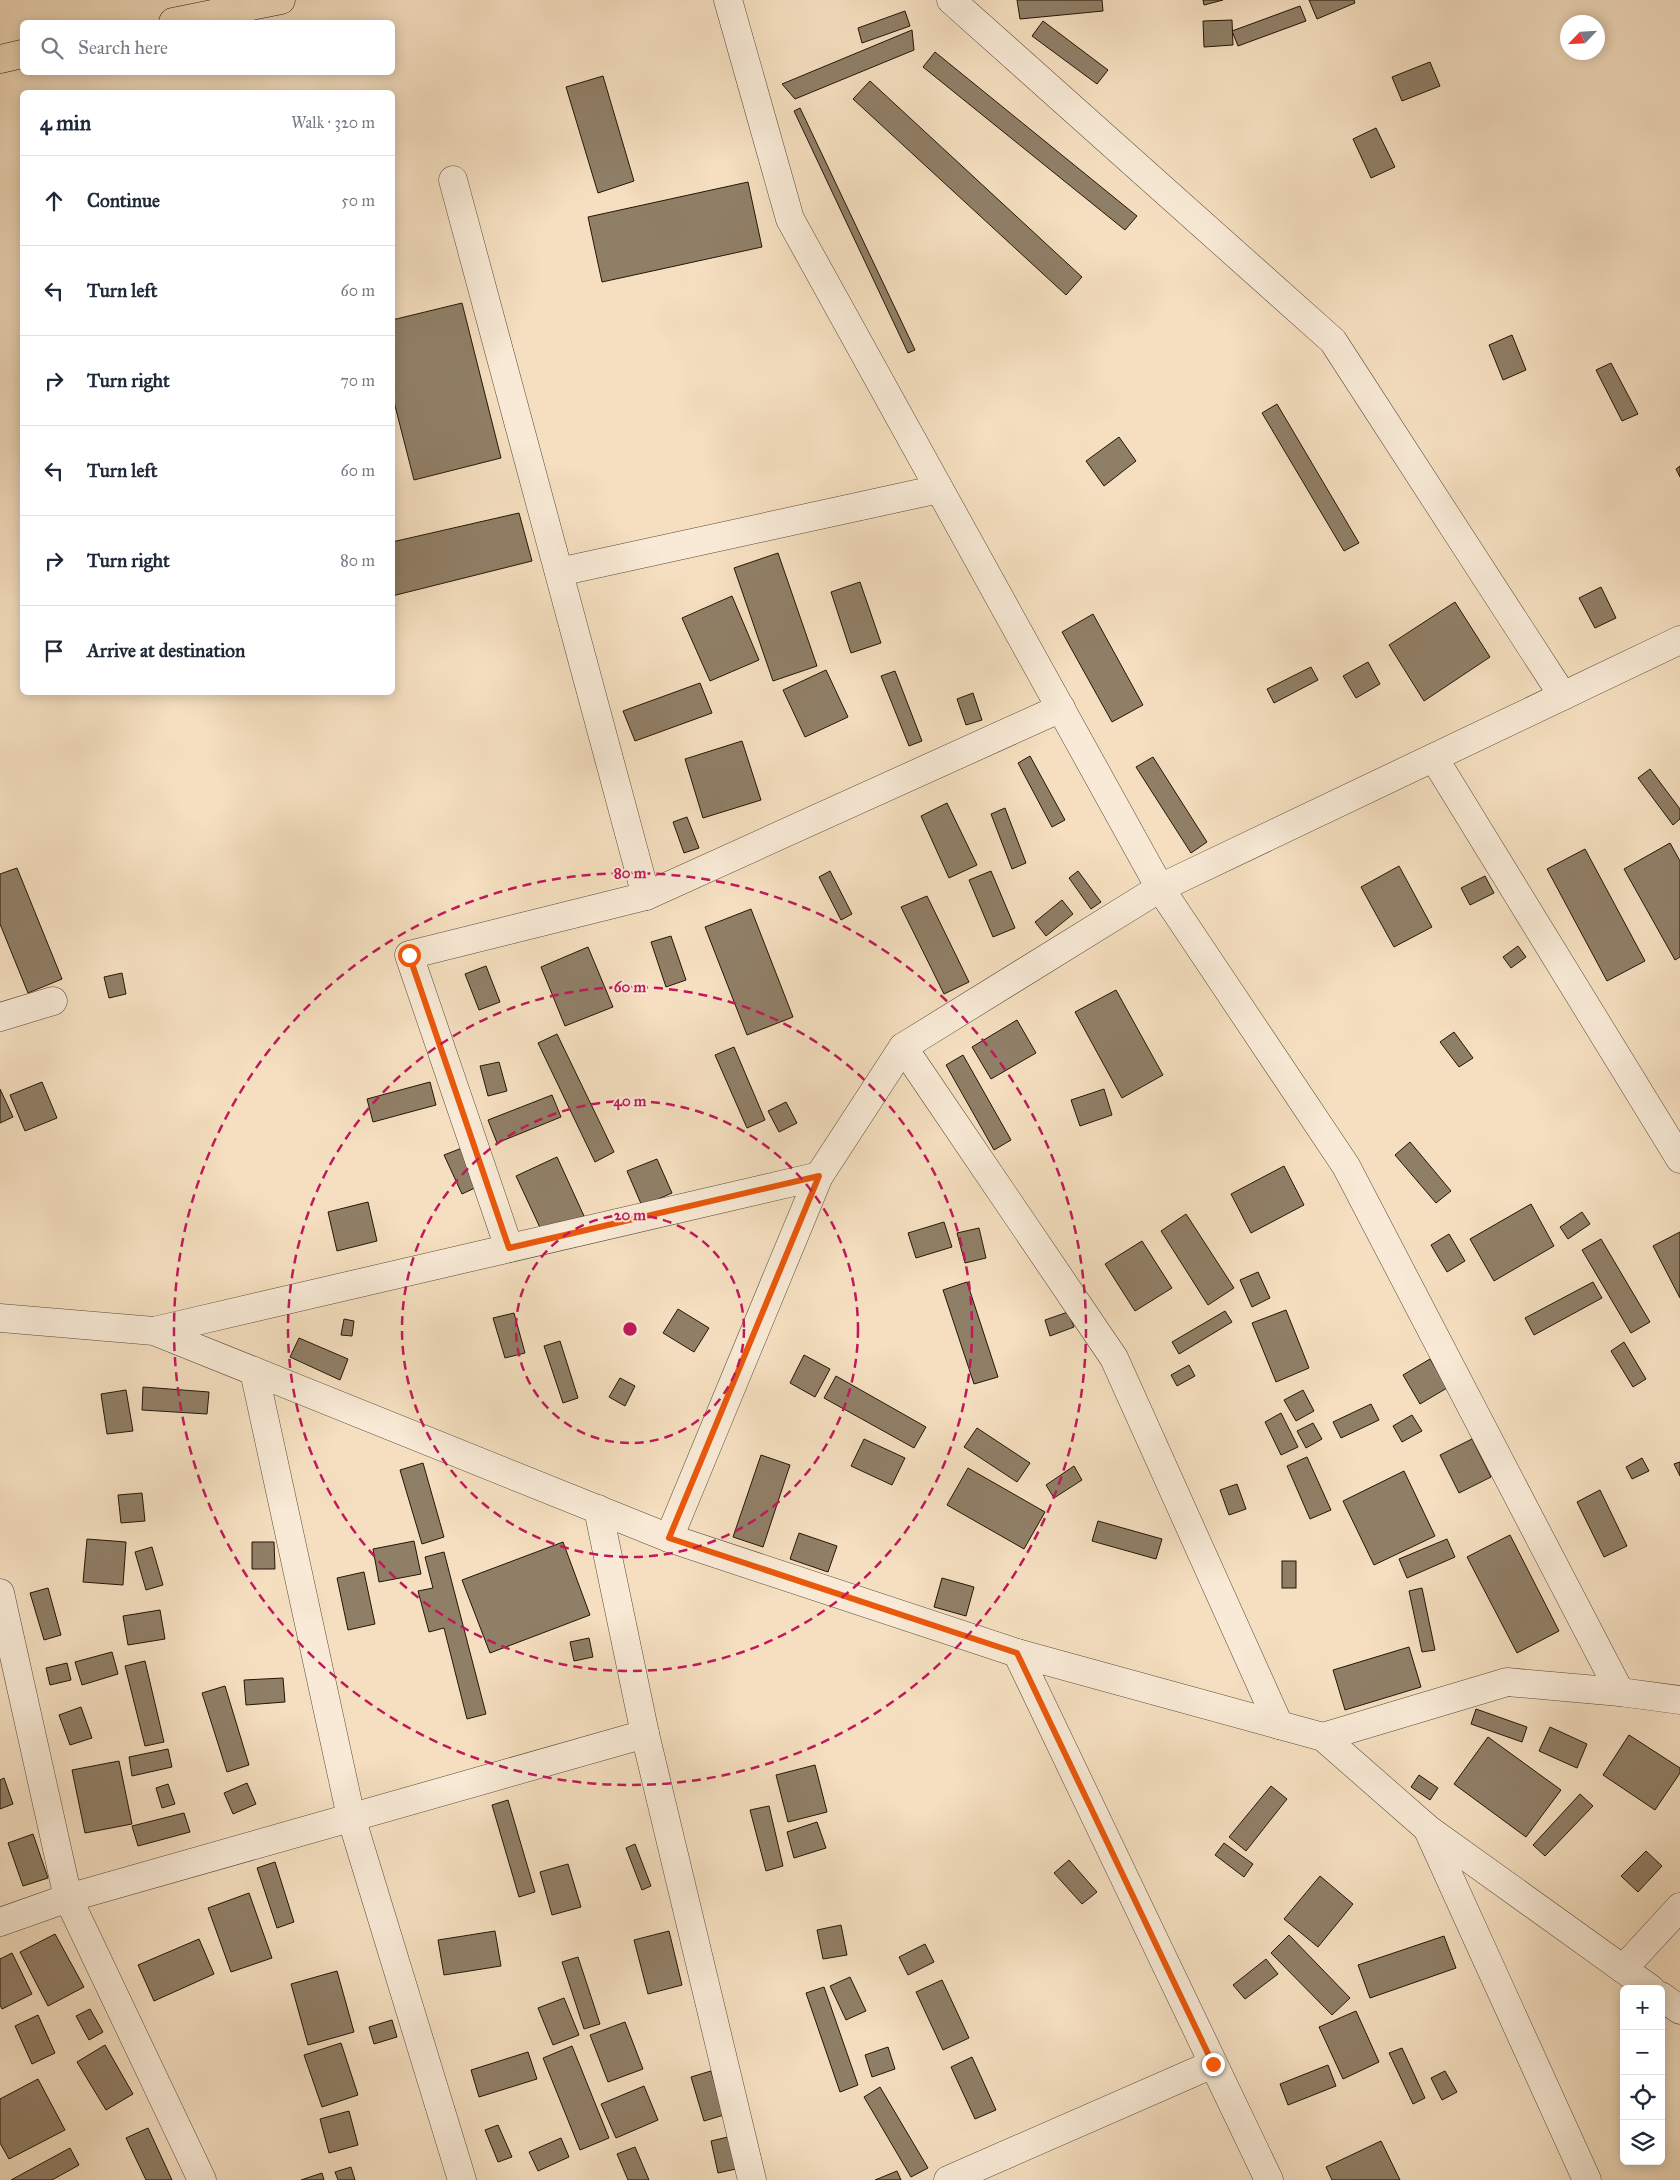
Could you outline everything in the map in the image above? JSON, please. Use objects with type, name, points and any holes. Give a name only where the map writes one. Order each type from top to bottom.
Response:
[{"type":"highway","points":[[183,20],[281,0]]},
{"type":"highway","points":[[0,59],[20,54]]},
{"type":"street","points":[[728,0],[790,219],[1160,888],[1346,1166],[1620,1692]]},
{"type":"street","points":[[951,0],[1333,341],[1563,696]]},
{"type":"street","points":[[453,180],[646,896]]},
{"type":"street","points":[[559,572],[939,489]]},
{"type":"street","points":[[669,1538],[819,1176],[903,1047],[1160,888],[1680,640]]},
{"type":"street","points":[[509,1248],[409,955],[646,896],[1061,708]]},
{"type":"street","points":[[1434,758],[1680,1159]]},
{"type":"street","points":[[0,1017],[53,1000]]},
{"type":"street","points":[[903,1047],[1114,1358],[1279,1725]]},
{"type":"street","points":[[154,1331],[819,1176]]},
{"type":"street","points":[[0,1318],[154,1331],[669,1538],[1017,1653],[1323,1737],[1428,1828],[1645,1985]]},
{"type":"street","points":[[254,1371],[351,1817],[462,2180]]},
{"type":"street","points":[[598,1510],[645,1734],[752,2180]]},
{"type":"street","points":[[0,1593],[9,1672],[68,1898],[202,2180]]},
{"type":"street","points":[[1017,1653],[1269,2180]]},
{"type":"street","points":[[1323,1737],[1506,1682],[1620,1692],[1680,1700]]},
{"type":"street","points":[[0,1922],[68,1898],[645,1734]]},
{"type":"street","points":[[1428,1828],[1587,2180]]},
{"type":"street","points":[[1623,1969],[1680,1906]]},
{"type":"street","points":[[1665,1999],[1680,2010]]},
{"type":"street","points":[[948,2180],[1213,2064]]},
{"type":"building","points":[[1017,0],[1102,0],[1103,11],[1020,19]]},
{"type":"building","points":[[1203,0],[1223,0],[1204,5]]},
{"type":"building","points":[[1309,0],[1354,0],[1355,3],[1317,19]]},
{"type":"building","points":[[1300,6],[1306,21],[1238,46],[1232,31]]},
{"type":"building","points":[[905,11],[910,26],[862,43],[858,28]]},
{"type":"building","points":[[1232,20],[1233,45],[1204,47],[1203,21]]},
{"type":"building","points":[[1043,21],[1108,70],[1097,84],[1032,36]]},
{"type":"building","points":[[912,30],[914,50],[795,99],[782,84]]},
{"type":"building","points":[[935,52],[1137,216],[1125,230],[923,67]]},
{"type":"building","points":[[1430,62],[1440,86],[1402,101],[1392,77]]},
{"type":"building","points":[[603,76],[634,181],[598,193],[566,87]]},
{"type":"building","points":[[870,81],[1082,277],[1066,295],[853,99]]},
{"type":"building","points":[[800,108],[915,350],[908,353],[794,111]]},
{"type":"building","points":[[1376,128],[1395,167],[1371,178],[1353,139]]},
{"type":"building","points":[[748,182],[762,247],[602,282],[588,217]]},
{"type":"building","points":[[462,303],[501,458],[414,480],[395,406],[395,319]]},
{"type":"building","points":[[1512,335],[1526,370],[1503,380],[1489,345]]},
{"type":"building","points":[[1611,363],[1638,414],[1622,421],[1596,370]]},
{"type":"building","points":[[1277,404],[1359,543],[1344,551],[1262,413]]},
{"type":"building","points":[[1119,437],[1136,461],[1104,486],[1086,461]]},
{"type":"building","points":[[1680,466],[1680,477],[1676,469]]},
{"type":"building","points":[[519,513],[532,561],[395,595],[395,541]]},
{"type":"building","points":[[778,553],[817,666],[773,681],[734,568]]},
{"type":"building","points":[[860,582],[881,643],[851,653],[831,592]]},
{"type":"building","points":[[1601,587],[1616,618],[1595,628],[1579,598]]},
{"type":"building","points":[[732,596],[759,660],[710,681],[682,618]]},
{"type":"building","points":[[1455,602],[1490,657],[1424,701],[1389,645]]},
{"type":"building","points":[[1093,614],[1143,705],[1112,722],[1062,632]]},
{"type":"building","points":[[1368,662],[1380,684],[1356,698],[1343,676]]},
{"type":"building","points":[[1311,667],[1318,680],[1274,703],[1267,689]]},
{"type":"building","points":[[826,670],[848,717],[805,737],[783,690]]},
{"type":"building","points":[[895,671],[922,741],[909,746],[881,676]]},
{"type":"building","points":[[700,683],[712,713],[635,741],[623,711]]},
{"type":"building","points":[[973,693],[982,720],[966,725],[957,699]]},
{"type":"building","points":[[742,741],[761,800],[703,818],[685,759]]},
{"type":"building","points":[[1030,756],[1065,820],[1052,827],[1018,763]]},
{"type":"building","points":[[1153,757],[1207,842],[1191,853],[1136,767]]},
{"type":"building","points":[[1650,769],[1680,809],[1680,819],[1673,825],[1638,778]]},
{"type":"building","points":[[947,803],[977,865],[949,878],[921,816]]},
{"type":"building","points":[[1005,808],[1026,863],[1012,869],[991,814]]},
{"type":"building","points":[[687,817],[699,848],[684,853],[673,822]]},
{"type":"building","points":[[1670,843],[1680,861],[1680,957],[1675,960],[1624,869]]},
{"type":"building","points":[[1585,849],[1645,961],[1607,981],[1547,869]]},
{"type":"building","points":[[1399,866],[1432,927],[1394,947],[1361,887]]},
{"type":"building","points":[[17,868],[62,979],[28,993],[0,924],[0,874]]},
{"type":"building","points":[[830,871],[852,914],[841,920],[819,877]]},
{"type":"building","points":[[991,871],[1015,928],[993,937],[969,880]]},
{"type":"building","points":[[1078,871],[1101,902],[1091,909],[1069,878]]},
{"type":"building","points":[[1485,876],[1494,893],[1470,905],[1461,888]]},
{"type":"building","points":[[927,896],[969,982],[944,994],[901,907]]},
{"type":"building","points":[[1062,900],[1073,914],[1046,936],[1035,922]]},
{"type":"building","points":[[751,909],[793,1017],[747,1035],[705,927]]},
{"type":"building","points":[[671,936],[686,980],[666,987],[651,942]]},
{"type":"building","points":[[1518,946],[1526,957],[1511,968],[1503,957]]},
{"type":"building","points":[[588,947],[613,1007],[565,1026],[541,967]]},
{"type":"building","points":[[486,966],[500,1002],[479,1010],[465,974]]},
{"type":"building","points":[[122,973],[126,994],[109,998],[104,977]]},
{"type":"building","points":[[1116,990],[1163,1075],[1122,1098],[1075,1012]]},
{"type":"building","points":[[1017,1020],[1036,1053],[991,1079],[972,1047]]},
{"type":"building","points":[[1454,1032],[1473,1058],[1459,1067],[1440,1042]]},
{"type":"building","points":[[557,1034],[614,1152],[595,1162],[538,1043]]},
{"type":"building","points":[[734,1047],[765,1120],[747,1128],[715,1055]]},
{"type":"building","points":[[963,1055],[1011,1140],[994,1150],[946,1065]]},
{"type":"building","points":[[499,1062],[507,1091],[488,1096],[480,1066]]},
{"type":"building","points":[[42,1082],[57,1118],[25,1131],[10,1095]]},
{"type":"building","points":[[430,1082],[436,1105],[373,1122],[367,1099]]},
{"type":"building","points":[[0,1089],[13,1117],[0,1123]]},
{"type":"building","points":[[1104,1089],[1112,1115],[1080,1126],[1071,1100]]},
{"type":"building","points":[[552,1095],[561,1117],[497,1143],[488,1120]]},
{"type":"building","points":[[786,1102],[797,1123],[779,1132],[768,1111]]},
{"type":"building","points":[[1410,1142],[1451,1191],[1436,1203],[1395,1155]]},
{"type":"building","points":[[462,1148],[479,1186],[462,1194],[444,1155]]},
{"type":"building","points":[[557,1157],[584,1216],[543,1234],[516,1176]]},
{"type":"building","points":[[657,1159],[672,1193],[642,1206],[627,1171]]},
{"type":"building","points":[[1284,1166],[1304,1205],[1251,1233],[1231,1194]]},
{"type":"building","points":[[368,1202],[377,1241],[337,1251],[328,1212]]},
{"type":"building","points":[[1531,1204],[1554,1246],[1494,1281],[1470,1239]]},
{"type":"building","points":[[1582,1212],[1590,1224],[1568,1239],[1560,1227]]},
{"type":"building","points":[[1186,1214],[1234,1288],[1208,1305],[1161,1231]]},
{"type":"building","points":[[944,1222],[952,1247],[916,1258],[908,1233]]},
{"type":"building","points":[[979,1228],[986,1258],[965,1263],[957,1233]]},
{"type":"building","points":[[1680,1232],[1680,1298],[1653,1246]]},
{"type":"building","points":[[1449,1234],[1465,1261],[1447,1272],[1431,1245]]},
{"type":"building","points":[[1601,1239],[1650,1322],[1631,1333],[1582,1250]]},
{"type":"building","points":[[1142,1241],[1172,1288],[1135,1311],[1105,1264]]},
{"type":"building","points":[[1258,1272],[1270,1298],[1252,1307],[1240,1280]]},
{"type":"building","points":[[967,1282],[998,1377],[974,1384],[943,1290]]},
{"type":"building","points":[[1593,1282],[1602,1298],[1534,1335],[1525,1318]]},
{"type":"building","points":[[678,1309],[709,1328],[694,1352],[663,1333]]},
{"type":"building","points":[[1286,1310],[1309,1368],[1276,1382],[1252,1323]]},
{"type":"building","points":[[1225,1311],[1232,1322],[1179,1354],[1172,1342]]},
{"type":"building","points":[[1068,1312],[1074,1327],[1050,1336],[1045,1320]]},
{"type":"building","points":[[514,1313],[525,1353],[505,1358],[493,1318]]},
{"type":"building","points":[[344,1319],[354,1321],[352,1336],[341,1335]]},
{"type":"building","points":[[299,1338],[348,1359],[340,1380],[290,1357]]},
{"type":"building","points":[[560,1341],[578,1398],[563,1403],[544,1346]]},
{"type":"building","points":[[1624,1342],[1646,1379],[1633,1387],[1611,1351]]},
{"type":"building","points":[[804,1355],[830,1369],[815,1397],[790,1383]]},
{"type":"building","points":[[1430,1359],[1447,1388],[1420,1404],[1403,1375]]},
{"type":"building","points":[[1189,1365],[1195,1376],[1177,1386],[1171,1375]]},
{"type":"building","points":[[836,1376],[926,1427],[914,1448],[824,1398]]},
{"type":"building","points":[[620,1378],[635,1386],[625,1406],[609,1397]]},
{"type":"building","points":[[143,1387],[209,1392],[207,1414],[142,1410]]},
{"type":"building","points":[[126,1390],[133,1431],[107,1434],[101,1394]]},
{"type":"building","points":[[1303,1390],[1314,1411],[1296,1421],[1284,1400]]},
{"type":"building","points":[[1371,1404],[1379,1420],[1341,1438],[1333,1422]]},
{"type":"building","points":[[1281,1413],[1298,1447],[1281,1455],[1265,1422]]},
{"type":"building","points":[[1412,1415],[1422,1431],[1402,1442],[1393,1426]]},
{"type":"building","points":[[1313,1423],[1322,1439],[1306,1448],[1297,1431]]},
{"type":"building","points":[[977,1428],[1030,1463],[1017,1482],[964,1447]]},
{"type":"building","points":[[864,1439],[905,1458],[892,1485],[851,1466]]},
{"type":"building","points":[[1472,1439],[1491,1477],[1459,1493],[1440,1455]]},
{"type":"building","points":[[761,1455],[790,1465],[763,1547],[733,1537]]},
{"type":"building","points":[[1307,1457],[1331,1510],[1310,1519],[1287,1466]]},
{"type":"building","points":[[1642,1458],[1649,1471],[1632,1479],[1626,1467]]},
{"type":"building","points":[[1680,1462],[1680,1476],[1674,1464]]},
{"type":"building","points":[[423,1463],[444,1537],[422,1544],[400,1470]]},
{"type":"building","points":[[1074,1466],[1082,1480],[1054,1498],[1046,1485]]},
{"type":"building","points":[[968,1468],[1045,1512],[1024,1549],[947,1505]]},
{"type":"building","points":[[1404,1471],[1435,1536],[1374,1565],[1343,1501]]},
{"type":"building","points":[[1237,1484],[1246,1509],[1229,1515],[1220,1490]]},
{"type":"building","points":[[1600,1490],[1627,1546],[1604,1557],[1577,1502]]},
{"type":"building","points":[[142,1493],[145,1521],[121,1523],[118,1495]]},
{"type":"building","points":[[1098,1521],[1162,1539],[1156,1559],[1092,1541]]},
{"type":"building","points":[[799,1533],[837,1546],[828,1572],[790,1559]]},
{"type":"building","points":[[1510,1535],[1559,1631],[1517,1653],[1467,1557]]},
{"type":"building","points":[[87,1539],[126,1542],[123,1585],[83,1582]]},
{"type":"building","points":[[1447,1539],[1455,1557],[1407,1578],[1399,1559]]},
{"type":"building","points":[[414,1541],[421,1574],[379,1582],[373,1549]]},
{"type":"building","points":[[252,1542],[274,1542],[275,1569],[252,1569]]},
{"type":"building","points":[[563,1542],[590,1615],[490,1653],[462,1580]]},
{"type":"building","points":[[152,1547],[163,1585],[146,1590],[135,1552]]},
{"type":"building","points":[[444,1552],[486,1714],[467,1719],[444,1628],[429,1632],[418,1591],[433,1588],[425,1557]]},
{"type":"building","points":[[1282,1561],[1296,1561],[1296,1588],[1282,1588]]},
{"type":"building","points":[[364,1572],[375,1624],[348,1630],[337,1578]]},
{"type":"building","points":[[942,1578],[974,1587],[966,1616],[934,1607]]},
{"type":"building","points":[[48,1588],[61,1635],[44,1640],[30,1593]]},
{"type":"building","points":[[1422,1588],[1435,1650],[1422,1652],[1409,1591]]},
{"type":"building","points":[[160,1610],[165,1639],[128,1645],[123,1616]]},
{"type":"building","points":[[589,1638],[593,1657],[574,1661],[570,1642]]},
{"type":"building","points":[[1409,1647],[1421,1687],[1345,1710],[1333,1670]]},
{"type":"building","points":[[112,1652],[118,1674],[82,1685],[75,1662]]},
{"type":"building","points":[[145,1661],[164,1742],[145,1746],[125,1666]]},
{"type":"building","points":[[67,1663],[71,1680],[50,1685],[46,1668]]},
{"type":"building","points":[[283,1678],[285,1702],[246,1705],[244,1680]]},
{"type":"building","points":[[225,1686],[249,1765],[227,1772],[202,1693]]},
{"type":"building","points":[[81,1707],[92,1738],[70,1745],[59,1715]]},
{"type":"building","points":[[1476,1709],[1527,1727],[1522,1742],[1471,1724]]},
{"type":"building","points":[[1550,1727],[1587,1744],[1577,1768],[1539,1751]]},
{"type":"building","points":[[1629,1735],[1680,1768],[1680,1773],[1655,1810],[1603,1775]]},
{"type":"building","points":[[1488,1737],[1561,1790],[1526,1837],[1454,1784]]},
{"type":"building","points":[[168,1749],[172,1767],[132,1776],[129,1757]]},
{"type":"building","points":[[119,1761],[132,1824],[85,1833],[72,1770]]},
{"type":"building","points":[[815,1765],[827,1812],[788,1822],[776,1775]]},
{"type":"building","points":[[1419,1775],[1438,1788],[1430,1800],[1411,1787]]},
{"type":"building","points":[[4,1778],[13,1804],[0,1809],[0,1780]]},
{"type":"building","points":[[247,1783],[256,1804],[233,1814],[224,1793]]},
{"type":"building","points":[[168,1784],[175,1804],[162,1808],[156,1788]]},
{"type":"building","points":[[1271,1786],[1287,1799],[1246,1851],[1229,1837]]},
{"type":"building","points":[[1580,1794],[1593,1806],[1545,1856],[1533,1845]]},
{"type":"building","points":[[508,1800],[535,1892],[519,1897],[492,1805]]},
{"type":"building","points":[[769,1806],[783,1866],[766,1871],[750,1810]]},
{"type":"building","points":[[184,1813],[190,1832],[138,1846],[132,1826]]},
{"type":"building","points":[[817,1822],[826,1848],[794,1858],[787,1832]]},
{"type":"building","points":[[33,1834],[48,1878],[23,1886],[8,1843]]},
{"type":"building","points":[[1224,1843],[1253,1864],[1244,1877],[1215,1855]]},
{"type":"building","points":[[635,1844],[651,1886],[642,1890],[626,1848]]},
{"type":"building","points":[[1646,1851],[1662,1866],[1638,1892],[1621,1876]]},
{"type":"building","points":[[1069,1860],[1097,1892],[1082,1904],[1054,1873]]},
{"type":"building","points":[[275,1862],[294,1922],[277,1928],[257,1868]]},
{"type":"building","points":[[568,1864],[581,1907],[552,1915],[540,1872]]},
{"type":"building","points":[[1320,1876],[1353,1904],[1318,1947],[1284,1919]]},
{"type":"building","points":[[249,1893],[272,1958],[231,1972],[208,1908]]},
{"type":"building","points":[[841,1925],[847,1955],[823,1959],[817,1930]]},
{"type":"building","points":[[495,1931],[501,1966],[444,1975],[438,1940]]},
{"type":"building","points":[[669,1931],[682,1985],[648,1994],[634,1940]]},
{"type":"building","points":[[55,1934],[84,1987],[48,2006],[20,1952]]},
{"type":"building","points":[[1289,1935],[1350,1998],[1332,2015],[1271,1953]]},
{"type":"building","points":[[1444,1936],[1456,1968],[1370,1998],[1358,1965]]},
{"type":"building","points":[[199,1939],[214,1974],[154,2001],[138,1965]]},
{"type":"building","points":[[925,1944],[934,1962],[908,1975],[899,1957]]},
{"type":"building","points":[[12,1953],[32,1994],[2,2009],[0,2005],[0,1959]]},
{"type":"building","points":[[578,1957],[600,2024],[584,2029],[562,1962]]},
{"type":"building","points":[[1266,1959],[1278,1974],[1245,1999],[1233,1985]]},
{"type":"building","points":[[337,1971],[354,2032],[308,2045],[291,1984]]},
{"type":"building","points":[[850,1977],[866,2011],[846,2020],[830,1986]]},
{"type":"building","points":[[942,1980],[969,2038],[943,2050],[916,1992]]},
{"type":"building","points":[[824,1987],[858,2085],[840,2092],[806,1993]]},
{"type":"building","points":[[564,1998],[579,2035],[553,2045],[538,2008]]},
{"type":"building","points":[[90,2009],[103,2032],[89,2040],[76,2016]]},
{"type":"building","points":[[1356,2011],[1379,2062],[1343,2079],[1319,2027]]},
{"type":"building","points":[[38,2015],[55,2053],[32,2064],[15,2026]]},
{"type":"building","points":[[392,2020],[397,2037],[374,2044],[369,2027]]},
{"type":"building","points":[[625,2022],[643,2069],[608,2082],[590,2035]]},
{"type":"building","points":[[341,2043],[358,2095],[322,2107],[304,2055]]},
{"type":"building","points":[[105,2045],[133,2094],[106,2110],[77,2062]]},
{"type":"building","points":[[572,2046],[609,2138],[580,2150],[543,2058]]},
{"type":"building","points":[[888,2047],[895,2069],[872,2077],[865,2055]]},
{"type":"building","points":[[1402,2048],[1425,2098],[1413,2104],[1389,2053]]},
{"type":"building","points":[[528,2052],[537,2079],[479,2097],[471,2070]]},
{"type":"building","points":[[972,2057],[996,2110],[975,2119],[951,2067]]},
{"type":"building","points":[[1328,2065],[1336,2086],[1288,2105],[1280,2084]]},
{"type":"building","points":[[711,2071],[724,2115],[704,2121],[691,2077]]},
{"type":"building","points":[[1445,2071],[1457,2092],[1442,2100],[1431,2078]]},
{"type":"building","points":[[38,2079],[65,2130],[9,2159],[0,2143],[0,2099]]},
{"type":"building","points":[[644,2086],[658,2120],[616,2138],[601,2104]]},
{"type":"building","points":[[880,2087],[928,2168],[911,2177],[864,2097]]},
{"type":"building","points":[[349,2111],[358,2145],[329,2153],[320,2119]]},
{"type":"building","points":[[498,2125],[512,2157],[498,2162],[485,2130]]},
{"type":"building","points":[[148,2128],[172,2180],[146,2180],[126,2138]]},
{"type":"building","points":[[728,2137],[736,2169],[718,2173],[711,2141]]},
{"type":"building","points":[[561,2138],[569,2157],[538,2171],[529,2152]]},
{"type":"building","points":[[1381,2141],[1400,2180],[1332,2180],[1326,2167]]},
{"type":"building","points":[[635,2147],[649,2180],[628,2180],[617,2154]]},
{"type":"building","points":[[70,2148],[79,2165],[52,2180],[11,2180]]},
{"type":"building","points":[[351,2167],[355,2180],[338,2180],[335,2172]]},
{"type":"building","points":[[897,2171],[901,2180],[875,2180]]},
{"type":"building","points":[[322,2173],[324,2180],[301,2180]]},
{"type":"route","points":[[409,955],[509,1248],[819,1176],[669,1538],[1017,1653],[1213,2064]]}]
